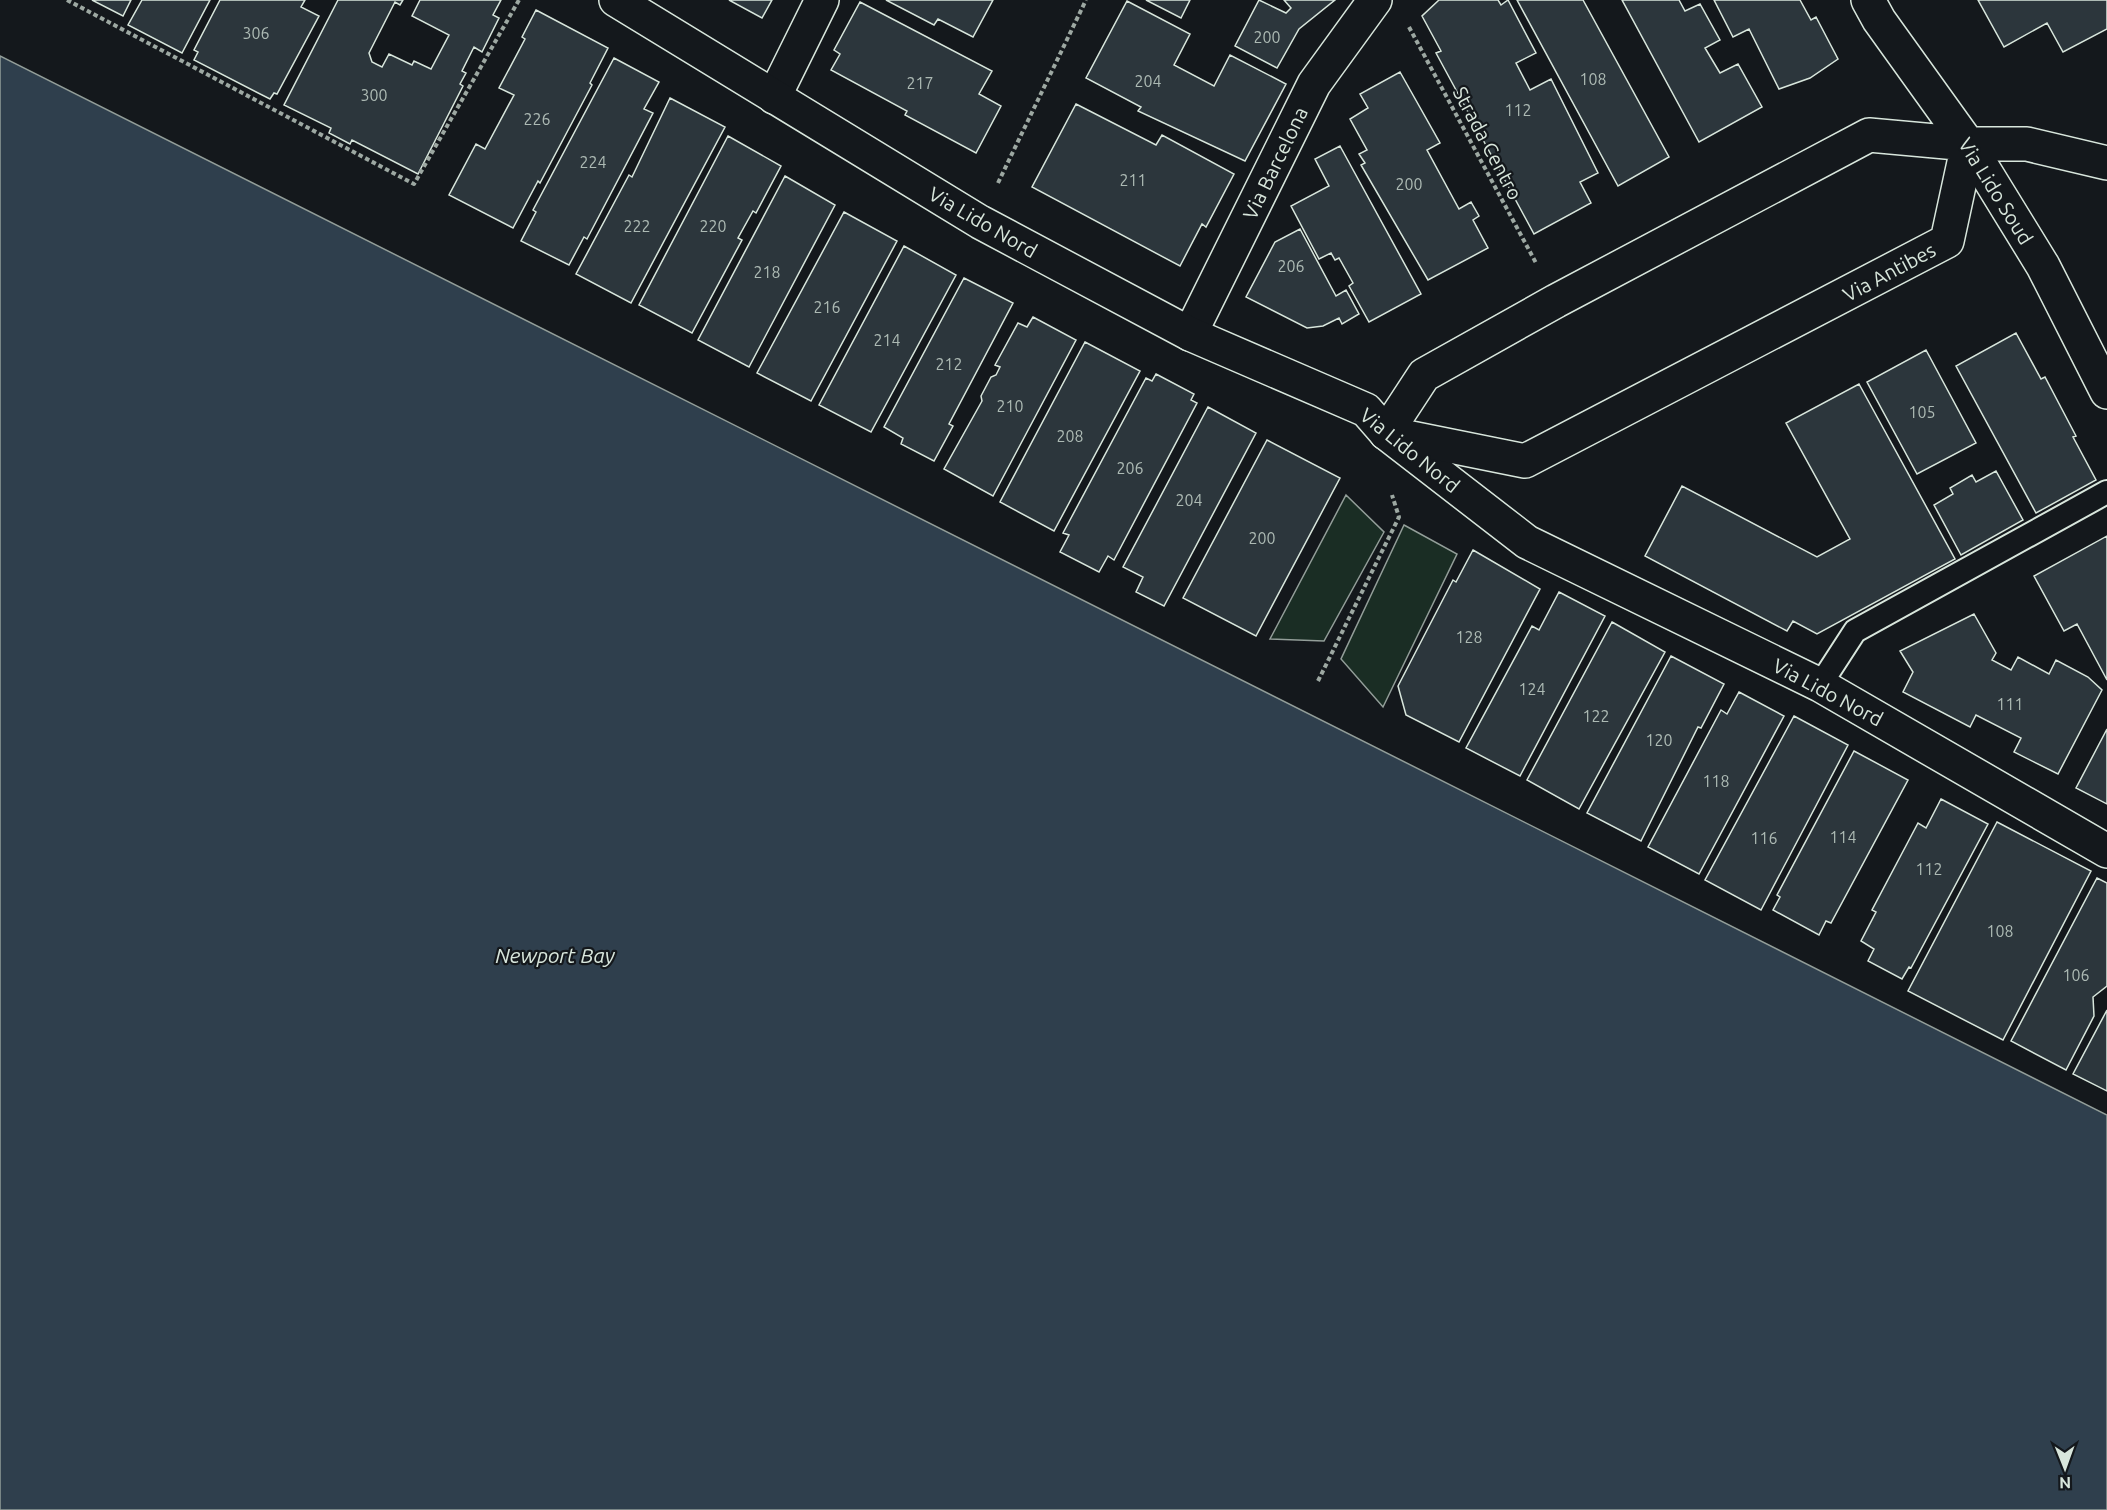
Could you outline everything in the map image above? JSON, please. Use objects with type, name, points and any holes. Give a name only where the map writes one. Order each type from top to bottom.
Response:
[{"type":"street","name":"Via Lido Nord","points":[[616,0],[980,222],[1190,334],[1366,410],[1386,433],[1527,542],[1820,685],[2107,851]]},
{"type":"street","points":[[774,97],[822,0]]},
{"type":"street","name":"Via Barcelona","points":[[1190,334],[1314,84],[1375,0]]},
{"type":"street","name":"Via Lido Soud","points":[[1868,0],[1879,20],[1968,144],[2043,266],[2107,392]]},
{"type":"street","points":[[1386,433],[1424,375],[1556,301],[1869,135],[1968,144],[2027,144],[2107,163]]},
{"type":"street","name":"Via Antibes","points":[[1386,433],[1525,461],[1947,241],[1968,144]]},
{"type":"lane","points":[[1820,685],[1855,631],[2107,492]]},
{"type":"path","points":[[67,0],[414,184],[519,0]]},
{"type":"path","points":[[980,222],[1086,0]]},
{"type":"path","name":"Strada Centro","points":[[1406,21],[1556,301]]},
{"type":"path","points":[[1318,681],[1399,517],[1389,485]]},
{"type":"green space","points":[[1346,495],[1384,532],[1324,641],[1270,639]]},
{"type":"green space","points":[[1404,525],[1457,554],[1383,707],[1341,659]]},
{"type":"water","name":"Newport Bay","points":[[0,56],[2107,1115],[2107,1510],[0,1510]]},
{"type":"building","points":[[92,0],[131,0],[123,16]]},
{"type":"building","points":[[142,0],[210,0],[182,53],[128,25]]},
{"type":"building","points":[[220,0],[305,0],[301,7],[319,16],[277,94],[274,93],[270,99],[194,60],[198,52],[194,50]]},
{"type":"building","points":[[338,0],[403,0],[400,5],[395,2],[369,53],[372,62],[382,67],[389,54],[412,65],[414,61],[431,69],[449,35],[412,16],[420,0],[501,0],[493,15],[499,18],[482,52],[474,47],[462,71],[466,73],[460,84],[463,86],[418,174],[352,140],[350,144],[329,133],[331,128],[284,105]]},
{"type":"building","points":[[729,0],[772,0],[762,18]]},
{"type":"building","points":[[886,0],[993,0],[973,37],[938,19],[934,25]]},
{"type":"building","points":[[1146,0],[1190,0],[1181,18]]},
{"type":"building","points":[[1259,0],[1286,13],[1291,8],[1284,0],[1335,0],[1299,29],[1277,68],[1235,46]]},
{"type":"building","points":[[1439,0],[1498,0],[1501,5],[1508,0],[1536,53],[1516,63],[1530,90],[1551,79],[1598,173],[1580,182],[1591,203],[1534,234],[1436,53],[1441,51],[1422,16]]},
{"type":"building","points":[[1517,0],[1583,0],[1669,157],[1618,186]]},
{"type":"building","points":[[1622,0],[1679,0],[1685,11],[1700,4],[1720,40],[1705,48],[1720,73],[1738,64],[1762,107],[1699,142]]},
{"type":"building","points":[[1714,0],[1800,0],[1811,20],[1816,17],[1838,59],[1810,78],[1779,89],[1749,29],[1733,37]]},
{"type":"building","points":[[1978,0],[2107,0],[2107,29],[2063,52],[2047,23],[2004,47]]},
{"type":"building","points":[[1127,1],[1190,34],[1174,65],[1214,86],[1230,55],[1286,84],[1245,161],[1138,111],[1141,107],[1086,78]]},
{"type":"building","points":[[860,2],[992,71],[979,94],[1001,106],[976,153],[905,115],[907,111],[831,70],[840,54],[834,50]]},
{"type":"building","points":[[536,10],[608,48],[590,83],[592,85],[540,183],[538,181],[513,228],[449,195],[476,144],[485,149],[514,95],[499,88],[525,39],[522,37]]},
{"type":"building","points":[[614,58],[659,82],[644,109],[653,113],[587,239],[584,237],[569,265],[521,241],[536,212],[533,210]]},
{"type":"building","points":[[1400,72],[1440,143],[1427,150],[1459,209],[1471,202],[1479,216],[1473,220],[1488,248],[1428,280],[1361,165],[1365,163],[1359,154],[1367,150],[1350,119],[1368,108],[1360,94]]},
{"type":"building","points":[[670,98],[725,127],[631,303],[576,274],[629,175],[632,177]]},
{"type":"building","points":[[1076,104],[1156,145],[1162,135],[1234,174],[1206,227],[1202,224],[1180,266],[1032,187]]},
{"type":"building","points":[[728,136],[781,166],[756,213],[753,211],[738,238],[742,240],[692,333],[639,305]]},
{"type":"building","points":[[1340,146],[1421,294],[1369,322],[1349,286],[1353,283],[1339,258],[1335,260],[1331,253],[1319,259],[1291,206],[1329,186],[1315,159]]},
{"type":"building","points":[[785,176],[835,205],[749,367],[698,340]]},
{"type":"building","points":[[844,212],[897,241],[811,401],[757,373]]},
{"type":"building","points":[[1300,229],[1336,296],[1346,290],[1359,314],[1342,324],[1339,318],[1323,326],[1307,328],[1246,297],[1275,242]]},
{"type":"building","points":[[904,246],[956,275],[871,432],[819,405]]},
{"type":"building","points":[[964,278],[1013,303],[949,424],[953,426],[934,461],[901,444],[903,438],[884,427]]},
{"type":"building","points":[[1033,317],[1076,340],[993,496],[944,469],[982,401],[981,396],[991,377],[996,375],[1000,367],[995,365],[1018,323],[1027,327]]},
{"type":"building","points":[[2016,333],[2041,379],[2045,377],[2096,480],[2036,513],[1956,366]]},
{"type":"building","points":[[1085,342],[1140,371],[1054,531],[1000,502]]},
{"type":"building","points":[[1926,350],[1976,443],[1917,474],[1867,382]]},
{"type":"building","points":[[1156,374],[1194,394],[1191,400],[1197,403],[1114,560],[1108,556],[1099,572],[1060,552],[1069,535],[1063,533],[1146,378],[1152,381]]},
{"type":"building","points":[[1859,384],[1955,559],[1817,634],[1793,621],[1787,631],[1645,556],[1682,486],[1817,557],[1850,539],[1786,423]]},
{"type":"building","points":[[1208,407],[1256,433],[1164,606],[1136,592],[1143,577],[1123,567]]},
{"type":"building","points":[[1267,440],[1340,478],[1256,636],[1183,598]]},
{"type":"building","points":[[1996,471],[2023,520],[1961,555],[1934,505],[1953,494],[1950,488],[1972,475],[1976,482]]},
{"type":"building","points":[[2107,536],[2107,680],[2077,624],[2064,631],[2034,576]]},
{"type":"building","points":[[1473,550],[1540,589],[1459,742],[1406,715],[1398,686],[1453,580],[1456,582]]},
{"type":"building","points":[[1559,592],[1605,616],[1520,776],[1466,748],[1532,626],[1539,630]]},
{"type":"building","points":[[1974,614],[1996,653],[1992,660],[2011,670],[2018,657],[2049,674],[2056,660],[2088,677],[2102,690],[2058,774],[2014,752],[2021,738],[1976,715],[1970,727],[1903,692],[1913,672],[1900,651]]},
{"type":"building","points":[[1612,622],[1665,652],[1579,809],[1527,780]]},
{"type":"building","points":[[1671,656],[1724,684],[1701,728],[1698,727],[1641,841],[1587,813]]},
{"type":"building","points":[[1739,692],[1784,716],[1699,874],[1648,847],[1721,710],[1727,714]]},
{"type":"building","points":[[1794,716],[1848,745],[1761,910],[1705,880]]},
{"type":"building","points":[[2107,729],[2107,804],[2076,788]]},
{"type":"building","points":[[1854,751],[1908,780],[1831,923],[1826,921],[1819,935],[1773,910],[1780,897],[1777,895]]},
{"type":"building","points":[[1941,799],[1988,824],[1911,968],[1909,967],[1902,979],[1868,961],[1874,949],[1861,941],[1876,912],[1872,910],[1918,823],[1926,828]]},
{"type":"building","points":[[1997,822],[2091,871],[2003,1040],[1908,991]]},
{"type":"building","points":[[2097,878],[2107,883],[2107,986],[2093,997],[2094,1016],[2066,1070],[2011,1041]]},
{"type":"building","points":[[2107,1010],[2107,1091],[2073,1074]]}]
